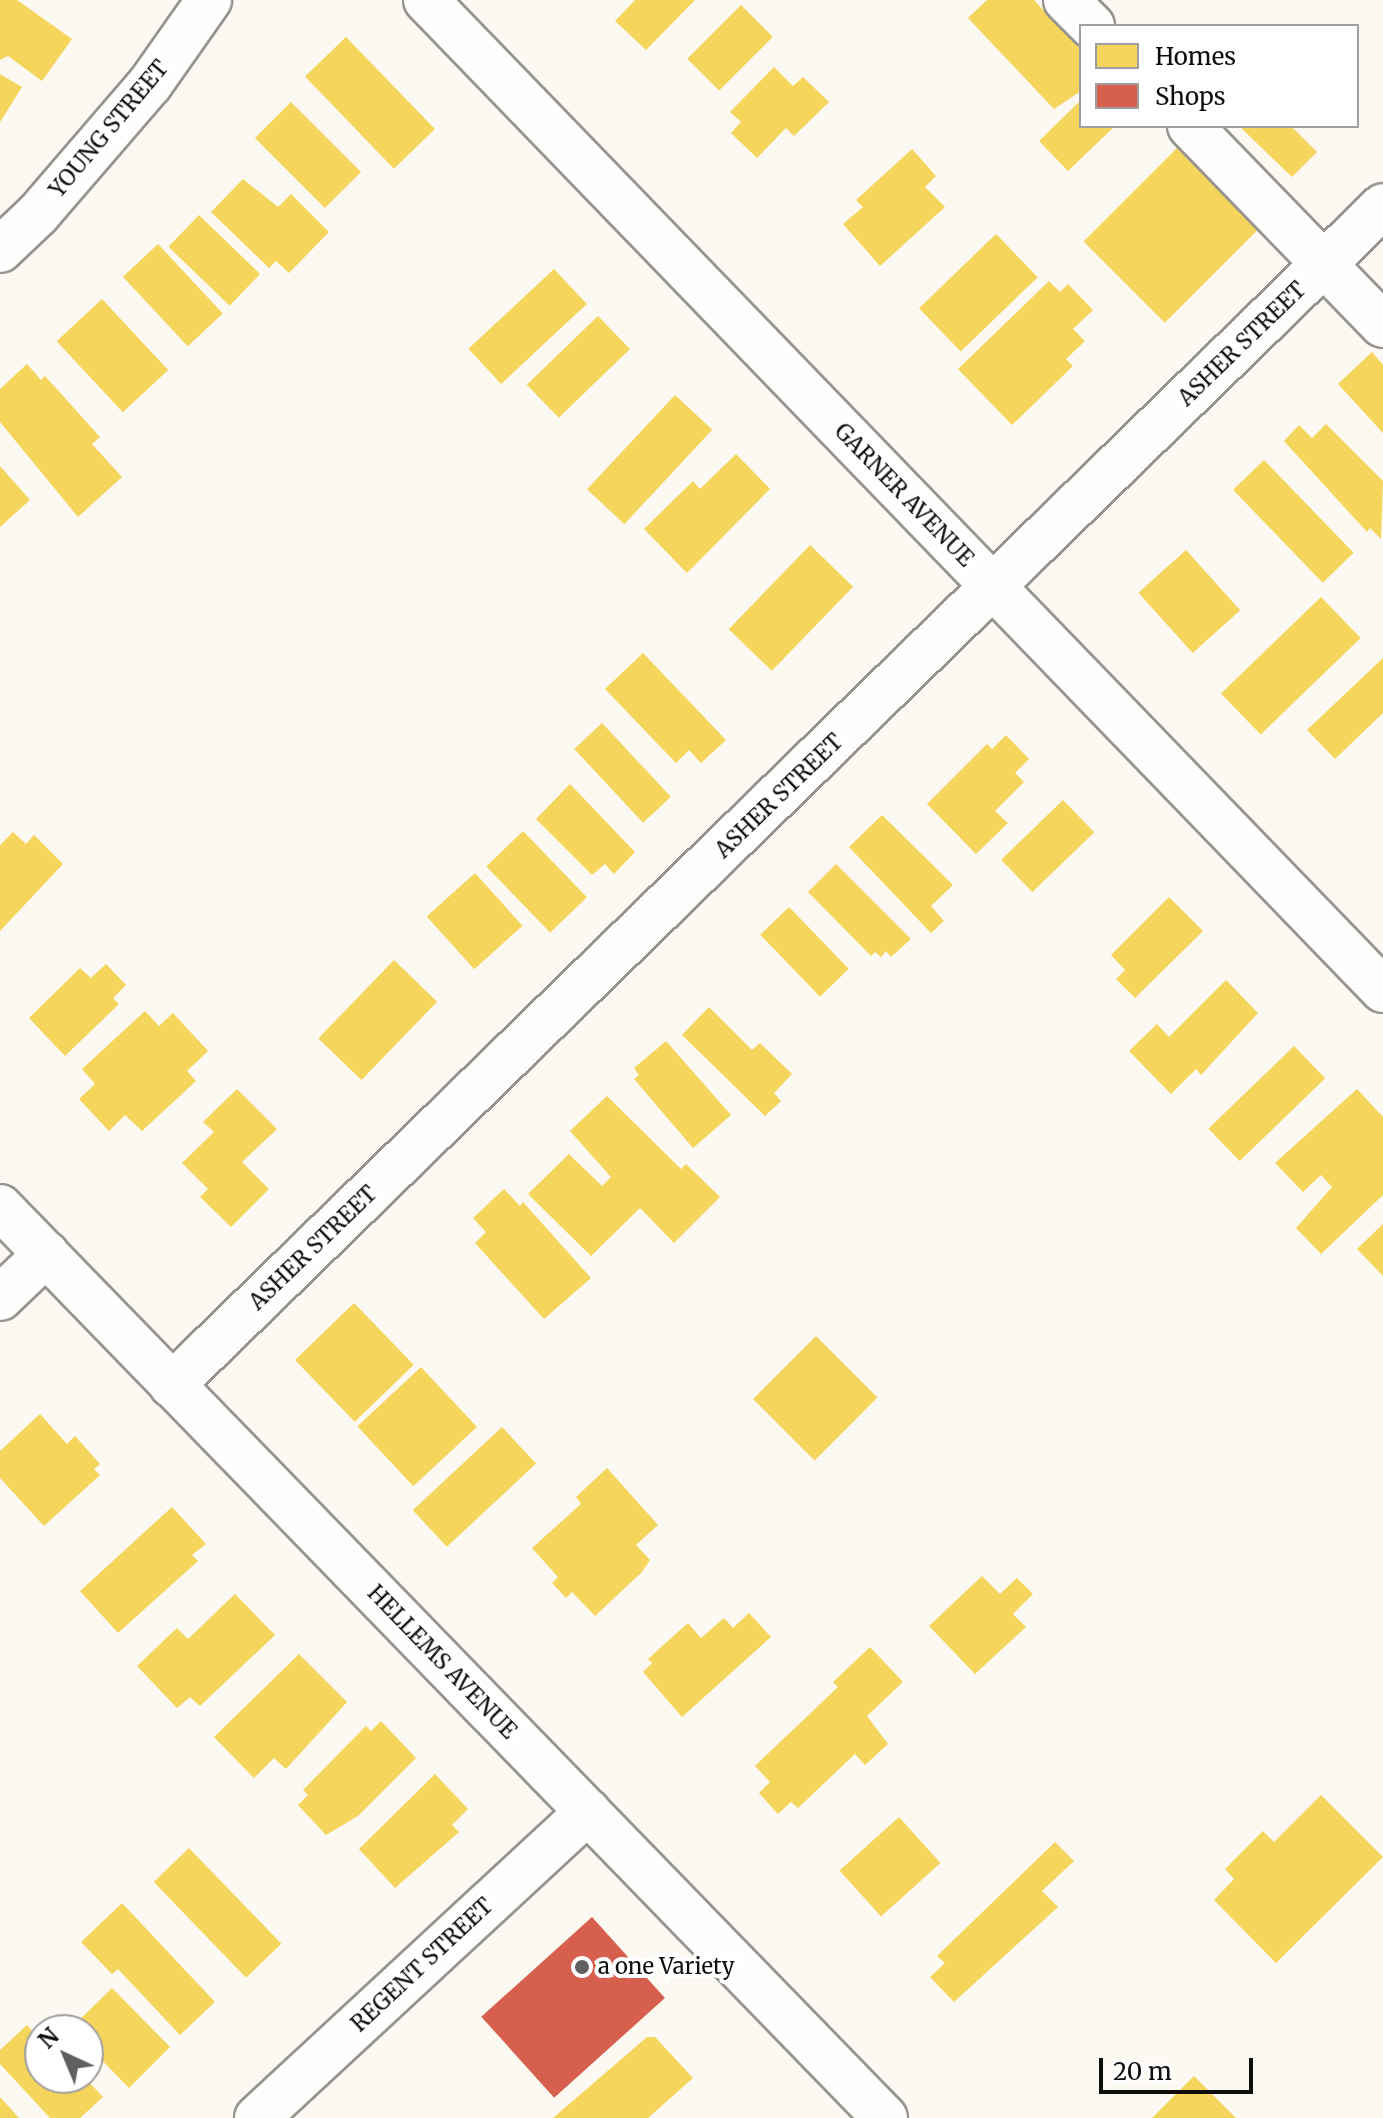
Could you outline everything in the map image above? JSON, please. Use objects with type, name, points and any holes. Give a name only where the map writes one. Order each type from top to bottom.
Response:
[{"type":"street","name":"YOUNG STREET","points":[[0,250],[38,214],[141,95],[209,0]]},
{"type":"street","name":"GARNER AVENUE","points":[[426,0],[1383,990]]},
{"type":"street","points":[[1066,0],[1090,24]]},
{"type":"street","points":[[1192,128],[1383,325]]},
{"type":"street","name":"ASHER STREET","points":[[172,1385],[1383,206]]},
{"type":"street","name":"HELLEMS AVENUE","points":[[0,1207],[885,2118]]},
{"type":"street","points":[[0,1298],[46,1254]]},
{"type":"street","name":"REGENT STREET","points":[[257,2118],[588,1812]]},
{"type":"building: Homes","points":[[0,0],[17,0],[72,39],[42,81],[8,56],[0,60]]},
{"type":"building: Homes","points":[[635,0],[695,0],[646,50],[615,21]]},
{"type":"building: Homes","points":[[987,0],[1034,0],[1049,16],[1055,11],[1079,37],[1079,92],[1054,109],[968,18]]},
{"type":"building: Homes","points":[[741,5],[773,37],[719,91],[687,59]]},
{"type":"building: Homes","points":[[346,37],[435,129],[394,169],[305,77]]},
{"type":"building: Homes","points":[[774,67],[793,86],[803,77],[829,102],[794,136],[786,128],[757,158],[731,133],[741,122],[730,112]]},
{"type":"building: Homes","points":[[0,74],[22,87],[0,122]]},
{"type":"building: Homes","points":[[291,102],[361,172],[325,208],[255,138]]},
{"type":"building: Homes","points":[[1079,102],[1079,128],[1113,128],[1068,171],[1039,141]]},
{"type":"building: Homes","points":[[1241,128],[1293,128],[1317,152],[1292,177]]},
{"type":"building: Homes","points":[[1179,146],[1260,227],[1165,323],[1084,241]]},
{"type":"building: Homes","points":[[912,149],[936,176],[925,187],[945,207],[880,266],[843,224],[863,207],[856,200]]},
{"type":"building: Homes","points":[[243,179],[278,207],[291,194],[329,232],[289,273],[276,261],[269,268],[211,212]]},
{"type":"building: Homes","points":[[199,215],[260,274],[230,306],[168,247]]},
{"type":"building: Homes","points":[[996,234],[1038,277],[961,351],[919,308]]},
{"type":"building: Homes","points":[[158,244],[223,313],[188,346],[123,277]]},
{"type":"building: Homes","points":[[554,269],[587,304],[501,384],[468,349]]},
{"type":"building: Homes","points":[[1049,281],[1060,292],[1068,284],[1093,310],[1073,329],[1085,341],[1066,359],[1073,366],[1012,425],[958,369]]},
{"type":"building: Homes","points":[[102,299],[168,370],[123,412],[57,341]]},
{"type":"building: Homes","points":[[598,316],[630,349],[559,418],[527,385]]},
{"type":"building: Homes","points":[[1372,352],[1383,365],[1383,433],[1338,384]]},
{"type":"building: Homes","points":[[27,364],[41,380],[45,376],[100,437],[92,444],[122,477],[78,517],[0,422],[0,389]]},
{"type":"building: Homes","points":[[675,395],[712,430],[624,524],[587,489]]},
{"type":"building: Homes","points":[[1326,424],[1383,481],[1381,539],[1370,528],[1367,532],[1284,441],[1299,425],[1312,438]]},
{"type":"building: Homes","points":[[736,454],[770,489],[687,573],[644,529],[693,481],[700,489]]},
{"type":"building: Homes","points":[[1264,460],[1354,553],[1323,583],[1233,490]]},
{"type":"building: Homes","points":[[0,466],[30,500],[0,527]]},
{"type":"building: Homes","points":[[810,545],[853,587],[772,671],[729,629]]},
{"type":"building: Homes","points":[[1186,550],[1240,610],[1193,653],[1138,593]]},
{"type":"building: Homes","points":[[1321,597],[1361,638],[1261,735],[1221,694]]},
{"type":"building: Homes","points":[[643,653],[726,740],[701,763],[689,750],[676,763],[605,689]]},
{"type":"building: Homes","points":[[1383,658],[1383,713],[1335,759],[1307,730]]},
{"type":"building: Homes","points":[[602,723],[671,797],[643,823],[574,749]]},
{"type":"building: Homes","points":[[1006,735],[1029,759],[1015,773],[1024,782],[995,811],[1008,823],[976,854],[927,804],[987,744],[992,749]]},
{"type":"building: Homes","points":[[570,784],[635,852],[614,874],[605,864],[592,875],[536,819]]},
{"type":"building: Homes","points":[[1063,800],[1094,832],[1032,892],[1001,860]]},
{"type":"building: Homes","points":[[882,815],[953,885],[931,906],[944,921],[931,933],[849,847]]},
{"type":"building: Homes","points":[[523,831],[587,897],[550,933],[486,866]]},
{"type":"building: Homes","points":[[13,832],[26,844],[34,835],[63,864],[0,931],[0,845]]},
{"type":"building: Homes","points":[[836,864],[911,939],[891,957],[886,951],[881,957],[875,952],[871,956],[808,892]]},
{"type":"building: Homes","points":[[475,873],[523,926],[474,969],[427,916]]},
{"type":"building: Homes","points":[[1169,897],[1203,931],[1135,998],[1116,979],[1125,970],[1111,955]]},
{"type":"building: Homes","points":[[789,907],[849,969],[820,997],[760,935]]},
{"type":"building: Homes","points":[[394,960],[437,1002],[361,1080],[318,1038]]},
{"type":"building: Homes","points":[[106,964],[126,985],[113,998],[119,1004],[65,1056],[29,1018],[80,968],[91,978]]},
{"type":"building: Homes","points":[[1226,980],[1258,1013],[1201,1075],[1196,1069],[1171,1094],[1129,1051],[1157,1024],[1169,1037]]},
{"type":"building: Homes","points":[[709,1007],[752,1050],[760,1043],[792,1074],[774,1093],[781,1101],[765,1116],[682,1035]]},
{"type":"building: Homes","points":[[145,1011],[159,1026],[173,1013],[208,1051],[187,1071],[196,1081],[142,1131],[125,1115],[109,1131],[79,1099],[95,1084],[82,1069]]},
{"type":"building: Homes","points":[[666,1041],[731,1115],[693,1148],[634,1079],[639,1075],[634,1068]]},
{"type":"building: Homes","points":[[1294,1046],[1325,1078],[1240,1161],[1208,1129]]},
{"type":"building: Homes","points":[[237,1089],[277,1129],[242,1162],[269,1189],[231,1227],[200,1197],[208,1189],[182,1163],[214,1132],[203,1122]]},
{"type":"building: Homes","points":[[1357,1089],[1383,1117],[1383,1195],[1321,1254],[1296,1228],[1332,1187],[1321,1175],[1303,1192],[1275,1163]]},
{"type":"building: Homes","points":[[607,1096],[681,1169],[686,1164],[720,1197],[674,1243],[640,1208],[591,1256],[528,1194],[569,1154],[602,1186],[611,1177],[570,1131]]},
{"type":"building: Homes","points":[[504,1189],[520,1206],[523,1202],[591,1278],[544,1319],[475,1243],[486,1232],[473,1218]]},
{"type":"building: Homes","points":[[1383,1224],[1383,1276],[1357,1249]]},
{"type":"building: Homes","points":[[354,1303],[414,1365],[355,1422],[295,1360]]},
{"type":"building: Homes","points":[[816,1336],[878,1398],[815,1460],[753,1399]]},
{"type":"building: Homes","points":[[421,1367],[477,1427],[413,1486],[357,1426]]},
{"type":"building: Homes","points":[[40,1414],[67,1444],[75,1436],[100,1464],[94,1469],[100,1475],[44,1526],[0,1478],[0,1451]]},
{"type":"building: Homes","points":[[502,1427],[536,1464],[447,1547],[413,1510]]},
{"type":"building: Homes","points":[[607,1468],[658,1525],[636,1545],[650,1560],[642,1572],[595,1616],[572,1592],[566,1598],[552,1583],[558,1577],[532,1548],[581,1504],[576,1497]]},
{"type":"building: Homes","points":[[172,1507],[206,1544],[192,1555],[198,1561],[118,1633],[80,1591]]},
{"type":"building: Homes","points":[[982,1576],[1000,1594],[1017,1578],[1033,1594],[1013,1614],[1026,1627],[975,1674],[929,1626]]},
{"type":"building: Homes","points":[[235,1594],[275,1635],[200,1706],[190,1697],[177,1708],[137,1666],[177,1628],[188,1639]]},
{"type":"building: Homes","points":[[749,1613],[771,1637],[682,1717],[643,1672],[652,1663],[648,1659],[688,1623],[701,1638],[724,1618],[733,1628]]},
{"type":"building: Homes","points":[[870,1647],[903,1682],[867,1716],[888,1744],[865,1765],[855,1754],[798,1808],[791,1802],[778,1814],[759,1793],[770,1782],[755,1766],[838,1687],[833,1682]]},
{"type":"building: Homes","points":[[299,1654],[347,1702],[286,1769],[274,1758],[254,1778],[214,1737]]},
{"type":"building: Homes","points":[[381,1721],[416,1758],[358,1816],[326,1835],[298,1805],[308,1795],[303,1790],[366,1726],[371,1731]]},
{"type":"building: Homes","points":[[435,1774],[468,1809],[452,1825],[459,1832],[395,1888],[359,1849]]},
{"type":"building: Homes","points":[[1321,1795],[1383,1857],[1276,1963],[1214,1900],[1234,1879],[1225,1869],[1263,1831],[1274,1842]]},
{"type":"building: Homes","points":[[899,1817],[940,1863],[881,1917],[840,1871]]},
{"type":"building: Homes","points":[[1055,1842],[1074,1861],[1042,1891],[1058,1907],[954,2002],[930,1977],[945,1963],[937,1956]]},
{"type":"building: Homes","points":[[189,1848],[281,1944],[246,1978],[154,1882]]},
{"type":"building: Homes","points":[[122,1903],[215,2002],[180,2035],[118,1969],[112,1974],[81,1942]]},
{"type":"building: Homes","points":[[112,1988],[170,2047],[129,2088],[104,2062],[104,2014],[85,2014]]},
{"type":"building: Homes","points":[[24,2028],[24,2090],[0,2064],[0,2050]]},
{"type":"building: Homes","points":[[647,2037],[655,2037],[693,2078],[648,2118],[553,2118]]},
{"type":"building: Homes","points":[[1194,2076],[1236,2118],[1152,2118]]},
{"type":"building: Homes","points":[[28,2094],[100,2094],[103,2097],[80,2118],[50,2118]]},
{"type":"building: Homes","points":[[0,2097],[19,2118],[0,2118]]},
{"type":"building: Shops","points":[[592,1917],[665,1998],[554,2098],[481,2017]]},
{"type":"place","name":"a one Variety","points":[[582,1967]]}]
